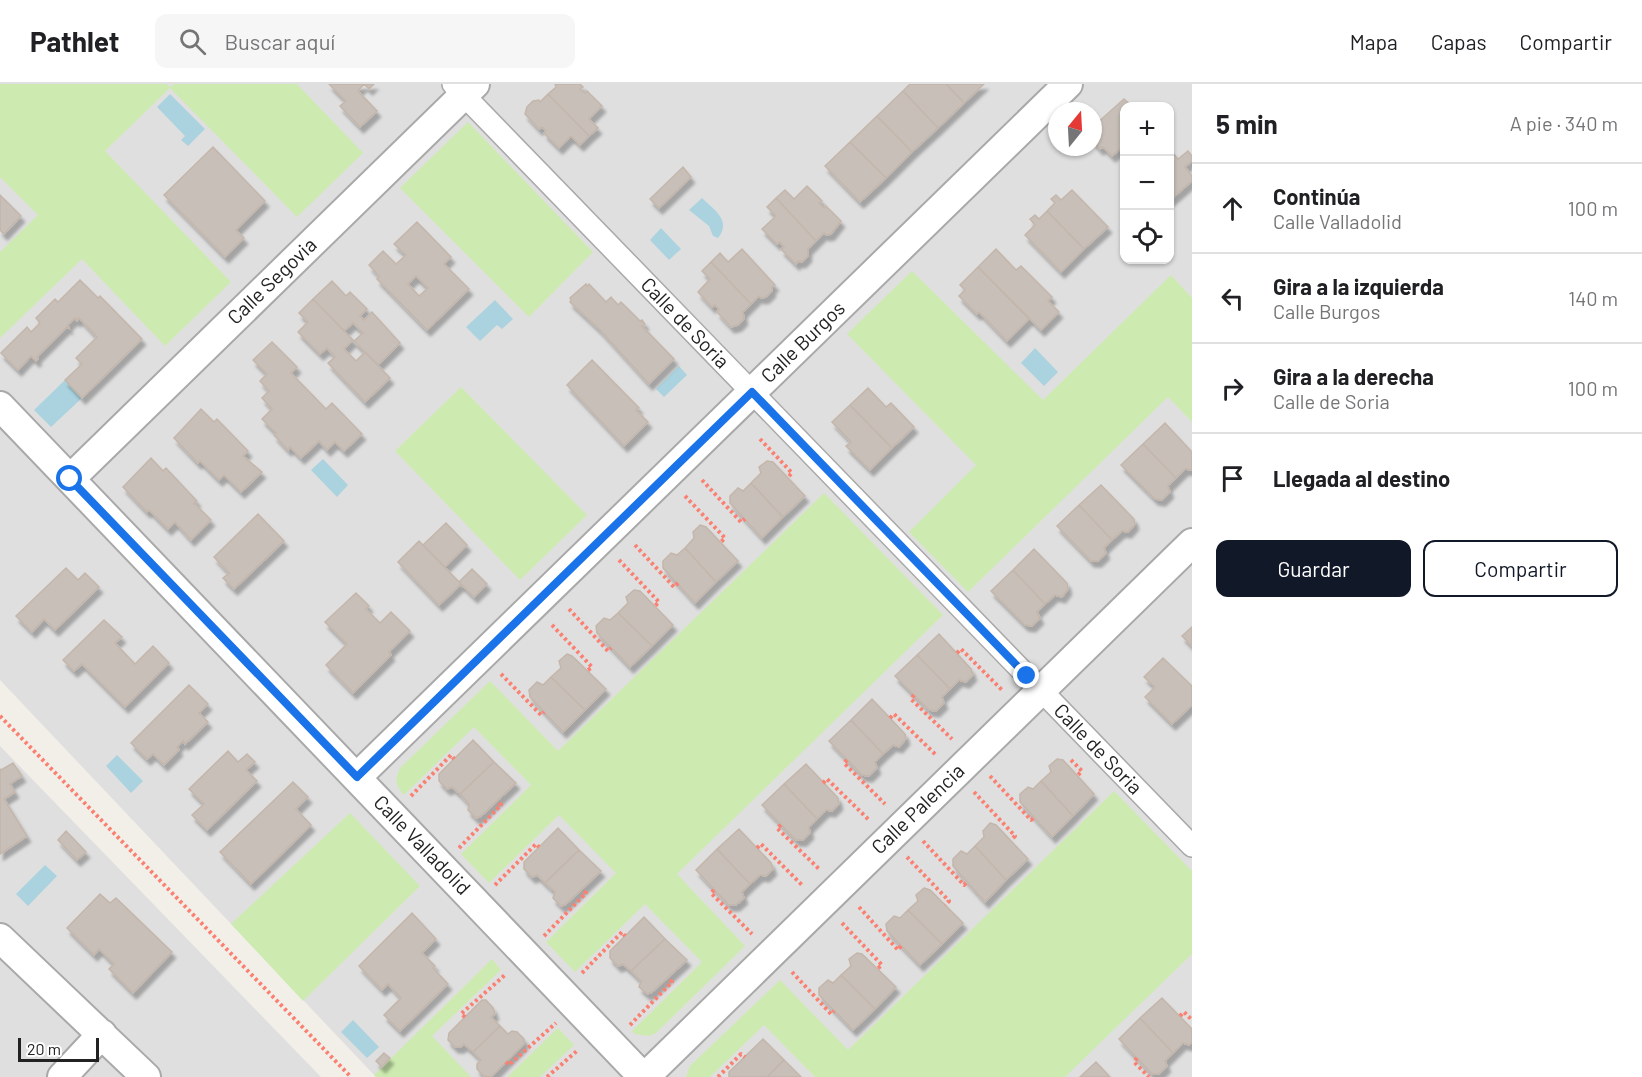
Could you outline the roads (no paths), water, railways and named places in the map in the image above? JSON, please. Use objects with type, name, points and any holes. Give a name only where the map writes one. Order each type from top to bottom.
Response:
[{"type":"street","name":"Calle Burgos","points":[[357,777],[1068,84]]},
{"type":"street","name":"Calle de Soria","points":[[464,88],[752,392],[1192,846]]},
{"type":"street","name":"Calle Segovia","points":[[70,479],[464,88]]},
{"type":"street","name":"Calle Valladolid","points":[[0,406],[644,1077]]},
{"type":"street","name":"Calle Palencia","points":[[644,1077],[1192,543]]},
{"type":"street","points":[[0,938],[146,1077]]},
{"type":"street","points":[[62,1077],[102,1034]]},
{"type":"water","points":[[170,94],[205,129],[188,146],[181,140],[185,136],[157,107]]},
{"type":"water","points":[[702,198],[716,211],[722,221],[722,232],[718,238],[713,236],[709,226],[689,210]]},
{"type":"water","points":[[661,228],[681,249],[669,260],[650,240]]},
{"type":"water","points":[[495,300],[513,319],[502,329],[497,325],[480,341],[466,327]]},
{"type":"water","points":[[1035,348],[1058,372],[1044,386],[1021,363]]},
{"type":"water","points":[[679,366],[687,375],[664,397],[656,389]]},
{"type":"water","points":[[65,380],[82,398],[51,427],[34,410]]},
{"type":"water","points":[[323,459],[348,485],[337,497],[311,470]]},
{"type":"water","points":[[117,755],[143,781],[131,793],[106,766]]},
{"type":"water","points":[[45,865],[57,876],[28,906],[16,894]]},
{"type":"water","points":[[353,1020],[379,1047],[367,1058],[341,1032]]}]
